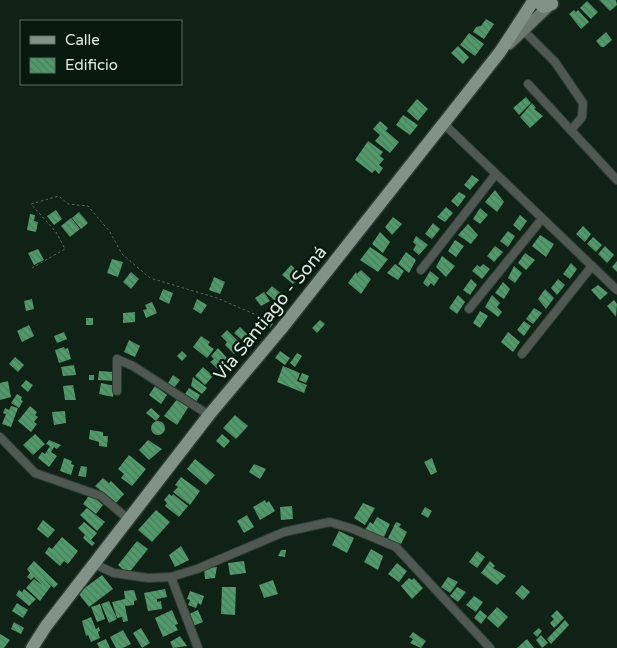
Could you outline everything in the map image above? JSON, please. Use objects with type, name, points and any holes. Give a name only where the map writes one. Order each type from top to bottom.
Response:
[{"type":"main road","points":[[500,52],[523,30],[535,6],[543,7],[554,2]]},
{"type":"main road","name":"Vía Santiago - Soná","points":[[32,648],[46,626],[208,415],[282,328],[535,6]]},
{"type":"street","points":[[523,30],[555,62],[584,103],[582,117],[571,130]]},
{"type":"street","points":[[528,84],[617,180]]},
{"type":"street","points":[[444,124],[541,220],[617,290]]},
{"type":"street","points":[[421,270],[495,175]]},
{"type":"street","points":[[469,309],[541,220]]},
{"type":"street","points":[[522,354],[592,266]]},
{"type":"street","points":[[117,391],[117,359],[133,366],[208,415]]},
{"type":"street","points":[[0,437],[35,473],[102,496],[128,519]]},
{"type":"street","points":[[94,564],[114,573],[148,578],[171,577],[197,569],[284,532],[330,522],[396,547],[490,648]]},
{"type":"street","points":[[171,577],[198,648]]},
{"type":"path","points":[[32,268],[65,249],[56,232],[31,204],[59,196],[68,204],[88,206],[110,232],[122,254],[150,278],[218,298],[270,318],[282,328]]},
{"type":"building","points":[[599,0],[616,0],[617,5],[610,11]]},
{"type":"building","points":[[587,1],[598,12],[591,19],[580,8]]},
{"type":"building","points":[[574,10],[576,12],[578,10],[589,22],[581,29],[569,14]]},
{"type":"building","points":[[486,19],[494,24],[484,39],[473,32]]},
{"type":"building","points":[[606,32],[612,40],[604,47],[601,47],[596,41]]},
{"type":"building","points":[[469,33],[484,44],[475,56],[460,45]]},
{"type":"building","points":[[458,46],[469,57],[463,64],[451,53]]},
{"type":"building","points":[[526,97],[531,103],[519,115],[513,108]]},
{"type":"building","points":[[417,99],[428,109],[418,121],[407,111]]},
{"type":"building","points":[[532,103],[536,108],[534,109],[543,116],[530,128],[520,117]]},
{"type":"building","points":[[403,115],[418,125],[410,135],[396,125]]},
{"type":"building","points":[[380,121],[388,128],[386,131],[399,142],[390,153],[375,141],[380,135],[373,129]]},
{"type":"building","points":[[368,141],[383,152],[380,156],[384,159],[379,165],[383,168],[379,174],[375,170],[372,173],[355,160]]},
{"type":"building","points":[[472,175],[479,180],[470,190],[464,185]]},
{"type":"building","points":[[495,190],[504,202],[497,212],[485,202]]},
{"type":"building","points":[[459,192],[466,196],[458,207],[451,201]]},
{"type":"building","points":[[446,207],[453,213],[445,222],[437,217]]},
{"type":"building","points":[[480,208],[488,215],[480,224],[473,219]]},
{"type":"building","points":[[56,210],[62,219],[54,225],[47,216]]},
{"type":"building","points":[[79,212],[88,223],[81,229],[72,218]]},
{"type":"building","points":[[30,214],[35,215],[34,221],[38,222],[36,232],[27,230]]},
{"type":"building","points":[[520,215],[527,221],[520,231],[513,225]]},
{"type":"building","points":[[393,217],[402,224],[392,235],[385,227]]},
{"type":"building","points":[[71,218],[80,229],[70,237],[61,226]]},
{"type":"building","points":[[433,223],[440,229],[432,239],[425,234]]},
{"type":"building","points":[[468,224],[478,235],[471,244],[458,235]]},
{"type":"building","points":[[583,226],[591,234],[585,242],[576,234]]},
{"type":"building","points":[[508,231],[515,236],[508,247],[500,241]]},
{"type":"building","points":[[380,232],[390,242],[383,253],[372,244]]},
{"type":"building","points":[[540,235],[554,244],[546,257],[532,246]]},
{"type":"building","points":[[416,236],[428,245],[419,255],[413,250],[416,245],[413,242]]},
{"type":"building","points":[[593,237],[602,245],[596,252],[587,244]]},
{"type":"building","points":[[455,240],[464,246],[456,257],[448,251]]},
{"type":"building","points":[[495,246],[503,252],[494,262],[487,256]]},
{"type":"building","points":[[605,246],[614,255],[607,263],[598,254]]},
{"type":"building","points":[[370,247],[388,259],[378,272],[360,260]]},
{"type":"building","points":[[38,249],[44,260],[34,265],[28,253]]},
{"type":"building","points":[[406,252],[416,260],[409,273],[398,264]]},
{"type":"building","points":[[525,253],[535,260],[526,270],[518,263]]},
{"type":"building","points":[[442,256],[455,266],[446,277],[436,267]]},
{"type":"building","points":[[112,259],[123,262],[118,277],[107,273]]},
{"type":"building","points":[[617,261],[617,272],[612,267]]},
{"type":"building","points":[[571,263],[577,269],[570,279],[563,274]]},
{"type":"building","points":[[395,264],[404,271],[398,280],[387,273]]},
{"type":"building","points":[[483,264],[490,269],[482,279],[472,271],[477,265],[480,267]]},
{"type":"building","points":[[291,265],[302,275],[293,284],[282,275]]},
{"type":"building","points":[[514,266],[522,273],[515,283],[508,278]]},
{"type":"building","points":[[361,270],[371,279],[361,294],[348,283],[356,272],[357,274]]},
{"type":"building","points":[[430,271],[439,278],[434,286],[431,283],[428,287],[423,283]]},
{"type":"building","points":[[131,272],[139,279],[131,289],[123,282]]},
{"type":"building","points":[[214,277],[225,282],[220,294],[209,290]]},
{"type":"building","points":[[471,279],[477,285],[470,295],[463,290]]},
{"type":"building","points":[[558,279],[565,285],[557,295],[551,288]]},
{"type":"building","points":[[503,282],[510,289],[504,299],[495,293]]},
{"type":"building","points":[[598,285],[608,293],[600,300],[591,290]]},
{"type":"building","points":[[272,286],[285,297],[279,304],[266,293]]},
{"type":"building","points":[[163,289],[173,293],[169,304],[159,299]]},
{"type":"building","points":[[545,289],[554,298],[546,309],[538,299]]},
{"type":"building","points":[[264,292],[270,301],[261,306],[255,298]]},
{"type":"building","points":[[458,295],[465,302],[457,314],[449,308]]},
{"type":"building","points":[[492,295],[500,303],[497,307],[502,312],[498,317],[485,307]]},
{"type":"building","points":[[32,299],[34,309],[26,311],[24,301]]},
{"type":"building","points":[[197,299],[207,305],[201,314],[193,309]]},
{"type":"building","points":[[614,300],[617,304],[616,317],[607,306]]},
{"type":"building","points":[[152,302],[157,313],[146,318],[143,310],[147,309],[145,305]]},
{"type":"building","points":[[534,308],[542,313],[533,324],[526,319]]},
{"type":"building","points":[[480,311],[488,316],[480,328],[473,323]]},
{"type":"building","points":[[135,312],[135,322],[123,323],[123,313]]},
{"type":"building","points":[[86,318],[93,318],[93,325],[86,325]]},
{"type":"building","points":[[270,320],[273,324],[270,328],[266,324]]},
{"type":"building","points":[[320,320],[325,324],[317,333],[312,328]]},
{"type":"building","points":[[524,321],[531,326],[524,336],[517,330]]},
{"type":"building","points":[[29,325],[34,336],[22,342],[17,331]]},
{"type":"building","points":[[240,327],[249,336],[244,342],[234,333]]},
{"type":"building","points":[[227,330],[243,346],[234,354],[225,345],[227,342],[221,336]]},
{"type":"building","points":[[64,332],[67,339],[57,343],[54,336]]},
{"type":"building","points":[[508,332],[520,342],[513,352],[501,342]]},
{"type":"building","points":[[201,336],[210,342],[208,345],[214,349],[207,358],[193,347]]},
{"type":"building","points":[[129,340],[140,346],[135,357],[124,352]]},
{"type":"building","points":[[64,347],[65,349],[68,348],[71,359],[59,363],[55,350]]},
{"type":"building","points":[[218,348],[234,366],[229,371],[224,367],[220,371],[210,362],[214,359],[211,356]]},
{"type":"building","points":[[182,351],[187,356],[182,361],[177,356]]},
{"type":"building","points":[[280,351],[290,358],[285,365],[275,358]]},
{"type":"building","points":[[297,353],[302,356],[295,367],[290,363]]},
{"type":"building","points":[[15,357],[24,365],[18,372],[9,364]]},
{"type":"building","points":[[74,365],[76,375],[63,376],[61,367]]},
{"type":"building","points":[[283,366],[300,373],[297,381],[307,385],[304,393],[277,382]]},
{"type":"building","points":[[203,367],[213,376],[205,385],[195,376]]},
{"type":"building","points":[[99,371],[114,372],[114,381],[98,380]]},
{"type":"building","points":[[302,373],[309,376],[306,383],[299,380]]},
{"type":"building","points":[[89,375],[94,375],[94,380],[89,380]]},
{"type":"building","points":[[173,375],[180,380],[174,388],[168,383]]},
{"type":"building","points":[[193,377],[207,388],[202,394],[191,386]]},
{"type":"building","points":[[26,380],[33,385],[28,392],[21,386]]},
{"type":"building","points":[[8,381],[11,397],[0,400],[0,383]]},
{"type":"building","points":[[101,383],[115,386],[113,397],[99,394]]},
{"type":"building","points":[[73,385],[76,400],[65,400],[63,386]]},
{"type":"building","points":[[155,386],[167,395],[161,404],[149,395]]},
{"type":"building","points":[[189,388],[200,395],[196,402],[185,394]]},
{"type":"building","points":[[17,394],[22,397],[21,400],[23,401],[19,408],[11,403]]},
{"type":"building","points":[[178,398],[189,406],[177,425],[164,416]]},
{"type":"building","points":[[11,406],[18,408],[11,427],[2,424],[6,414],[3,413],[5,408],[9,410]]},
{"type":"building","points":[[30,406],[37,412],[35,415],[38,417],[34,422],[37,424],[31,432],[18,421]]},
{"type":"building","points":[[151,408],[160,416],[156,421],[146,413]]},
{"type":"building","points":[[65,411],[66,423],[54,425],[52,412]]},
{"type":"building","points":[[235,415],[248,426],[236,439],[223,428]]},
{"type":"building","points":[[158,421],[163,423],[165,428],[163,433],[158,435],[153,433],[151,428],[153,423]]},
{"type":"building","points":[[90,430],[103,432],[103,436],[108,436],[107,447],[99,446],[99,442],[89,439]]},
{"type":"building","points":[[35,434],[45,444],[33,455],[23,445]]},
{"type":"building","points":[[222,434],[230,441],[224,448],[216,441]]},
{"type":"building","points":[[49,440],[61,445],[57,449],[54,447],[51,452],[57,456],[49,467],[38,458],[42,452],[45,454],[50,446],[46,444]]},
{"type":"building","points":[[148,440],[162,449],[149,460],[139,450]]},
{"type":"building","points":[[129,455],[146,469],[132,486],[121,478],[124,474],[118,469]]},
{"type":"building","points":[[64,458],[72,461],[71,464],[74,465],[71,475],[60,471]]},
{"type":"building","points":[[432,458],[437,472],[431,475],[424,462]]},
{"type":"building","points":[[195,459],[215,475],[206,485],[187,469]]},
{"type":"building","points":[[254,464],[266,469],[260,479],[249,472]]},
{"type":"building","points":[[81,466],[87,467],[86,477],[78,476]]},
{"type":"building","points":[[181,477],[200,491],[190,505],[173,492],[178,487],[175,485]]},
{"type":"building","points":[[103,478],[109,483],[111,481],[124,494],[116,503],[95,486]]},
{"type":"building","points":[[90,494],[103,505],[96,514],[83,504]]},
{"type":"building","points":[[169,494],[172,496],[173,494],[188,506],[179,517],[165,506],[167,503],[164,500]]},
{"type":"building","points":[[265,500],[266,503],[269,501],[275,511],[260,520],[253,507]]},
{"type":"building","points":[[363,503],[375,508],[365,525],[354,518]]},
{"type":"building","points":[[292,506],[293,519],[281,520],[280,507]]},
{"type":"building","points":[[425,507],[432,511],[428,518],[421,514]]},
{"type":"building","points":[[87,508],[105,522],[97,531],[80,515]]},
{"type":"building","points":[[156,510],[170,522],[152,542],[138,530]]},
{"type":"building","points":[[247,515],[254,527],[244,533],[237,521]]},
{"type":"building","points":[[377,517],[390,524],[383,539],[365,530],[370,522],[373,524]]},
{"type":"building","points":[[43,520],[55,530],[48,538],[37,529]]},
{"type":"building","points":[[84,522],[97,533],[91,540],[95,543],[92,546],[83,538],[85,535],[78,528]]},
{"type":"building","points":[[396,522],[401,524],[399,527],[407,532],[401,544],[387,540]]},
{"type":"building","points":[[339,531],[354,538],[347,553],[332,545]]},
{"type":"building","points":[[62,537],[78,551],[68,564],[64,561],[60,566],[45,553],[49,547],[52,549]]},
{"type":"building","points":[[137,541],[148,549],[128,574],[118,565]]},
{"type":"building","points":[[181,546],[189,560],[175,567],[169,555]]},
{"type":"building","points":[[371,549],[383,556],[378,570],[364,562]]},
{"type":"building","points":[[281,550],[286,550],[285,557],[278,556]]},
{"type":"building","points":[[477,551],[485,557],[477,568],[469,562]]},
{"type":"building","points":[[34,561],[58,584],[54,588],[42,577],[51,586],[40,601],[26,588],[34,579],[42,585],[34,577],[31,580],[27,577],[30,573],[27,569]]},
{"type":"building","points":[[244,561],[246,573],[230,575],[228,563]]},
{"type":"building","points":[[490,561],[495,566],[493,568],[506,576],[497,585],[481,573]]},
{"type":"building","points":[[397,563],[407,571],[399,582],[388,574]]},
{"type":"building","points":[[217,567],[215,578],[205,579],[204,568]]},
{"type":"building","points":[[102,575],[113,589],[89,607],[78,593]]},
{"type":"building","points":[[448,577],[458,582],[450,593],[441,587]]},
{"type":"building","points":[[409,578],[412,580],[414,578],[423,588],[412,599],[401,586]]},
{"type":"building","points":[[273,580],[278,594],[264,598],[259,585]]},
{"type":"building","points":[[522,585],[530,592],[523,600],[515,593]]},
{"type":"building","points":[[222,587],[236,587],[235,615],[221,614]]},
{"type":"building","points":[[457,587],[466,592],[458,602],[450,596]]},
{"type":"building","points":[[24,589],[36,599],[29,606],[16,595],[19,590],[22,592]]},
{"type":"building","points":[[165,589],[167,597],[157,599],[157,602],[161,601],[162,609],[148,611],[144,593]]},
{"type":"building","points":[[134,590],[137,600],[134,601],[134,605],[125,606],[128,621],[123,622],[122,617],[117,618],[112,602],[125,599],[124,591]]},
{"type":"building","points":[[190,591],[204,596],[201,605],[198,603],[196,608],[188,605],[190,600],[187,599]]},
{"type":"building","points":[[474,596],[483,602],[476,612],[466,605]]},
{"type":"building","points":[[109,601],[117,619],[109,623],[101,604]]},
{"type":"building","points":[[17,603],[28,610],[23,618],[12,611]]},
{"type":"building","points":[[100,604],[105,619],[97,622],[91,607]]},
{"type":"building","points":[[497,607],[508,617],[498,628],[487,618]]},
{"type":"building","points":[[172,610],[178,624],[175,625],[178,630],[163,637],[155,618]]},
{"type":"building","points":[[198,610],[203,622],[193,626],[189,614]]},
{"type":"building","points":[[480,610],[487,616],[481,624],[474,618]]},
{"type":"building","points":[[557,610],[564,618],[554,628],[550,623],[554,619],[551,616]]},
{"type":"building","points":[[91,617],[96,629],[99,627],[100,638],[91,642],[88,635],[86,636],[82,621]]},
{"type":"building","points":[[565,620],[569,625],[551,644],[547,639]]},
{"type":"building","points":[[14,622],[24,628],[21,634],[11,629]]},
{"type":"building","points":[[141,628],[150,643],[142,648],[133,633]]},
{"type":"building","points":[[539,628],[542,631],[537,637],[533,633]]},
{"type":"building","points":[[123,630],[131,644],[123,648],[116,648],[110,637]]},
{"type":"building","points":[[413,632],[426,641],[421,648],[410,643],[413,639],[409,637]]},
{"type":"building","points":[[0,634],[10,640],[4,648],[0,648]]},
{"type":"building","points":[[541,635],[548,643],[542,648],[536,640]]},
{"type":"building","points":[[180,636],[187,646],[173,648],[170,642]]},
{"type":"building","points":[[106,639],[110,648],[99,648],[97,643]]},
{"type":"building","points":[[527,639],[534,648],[517,648]]}]
